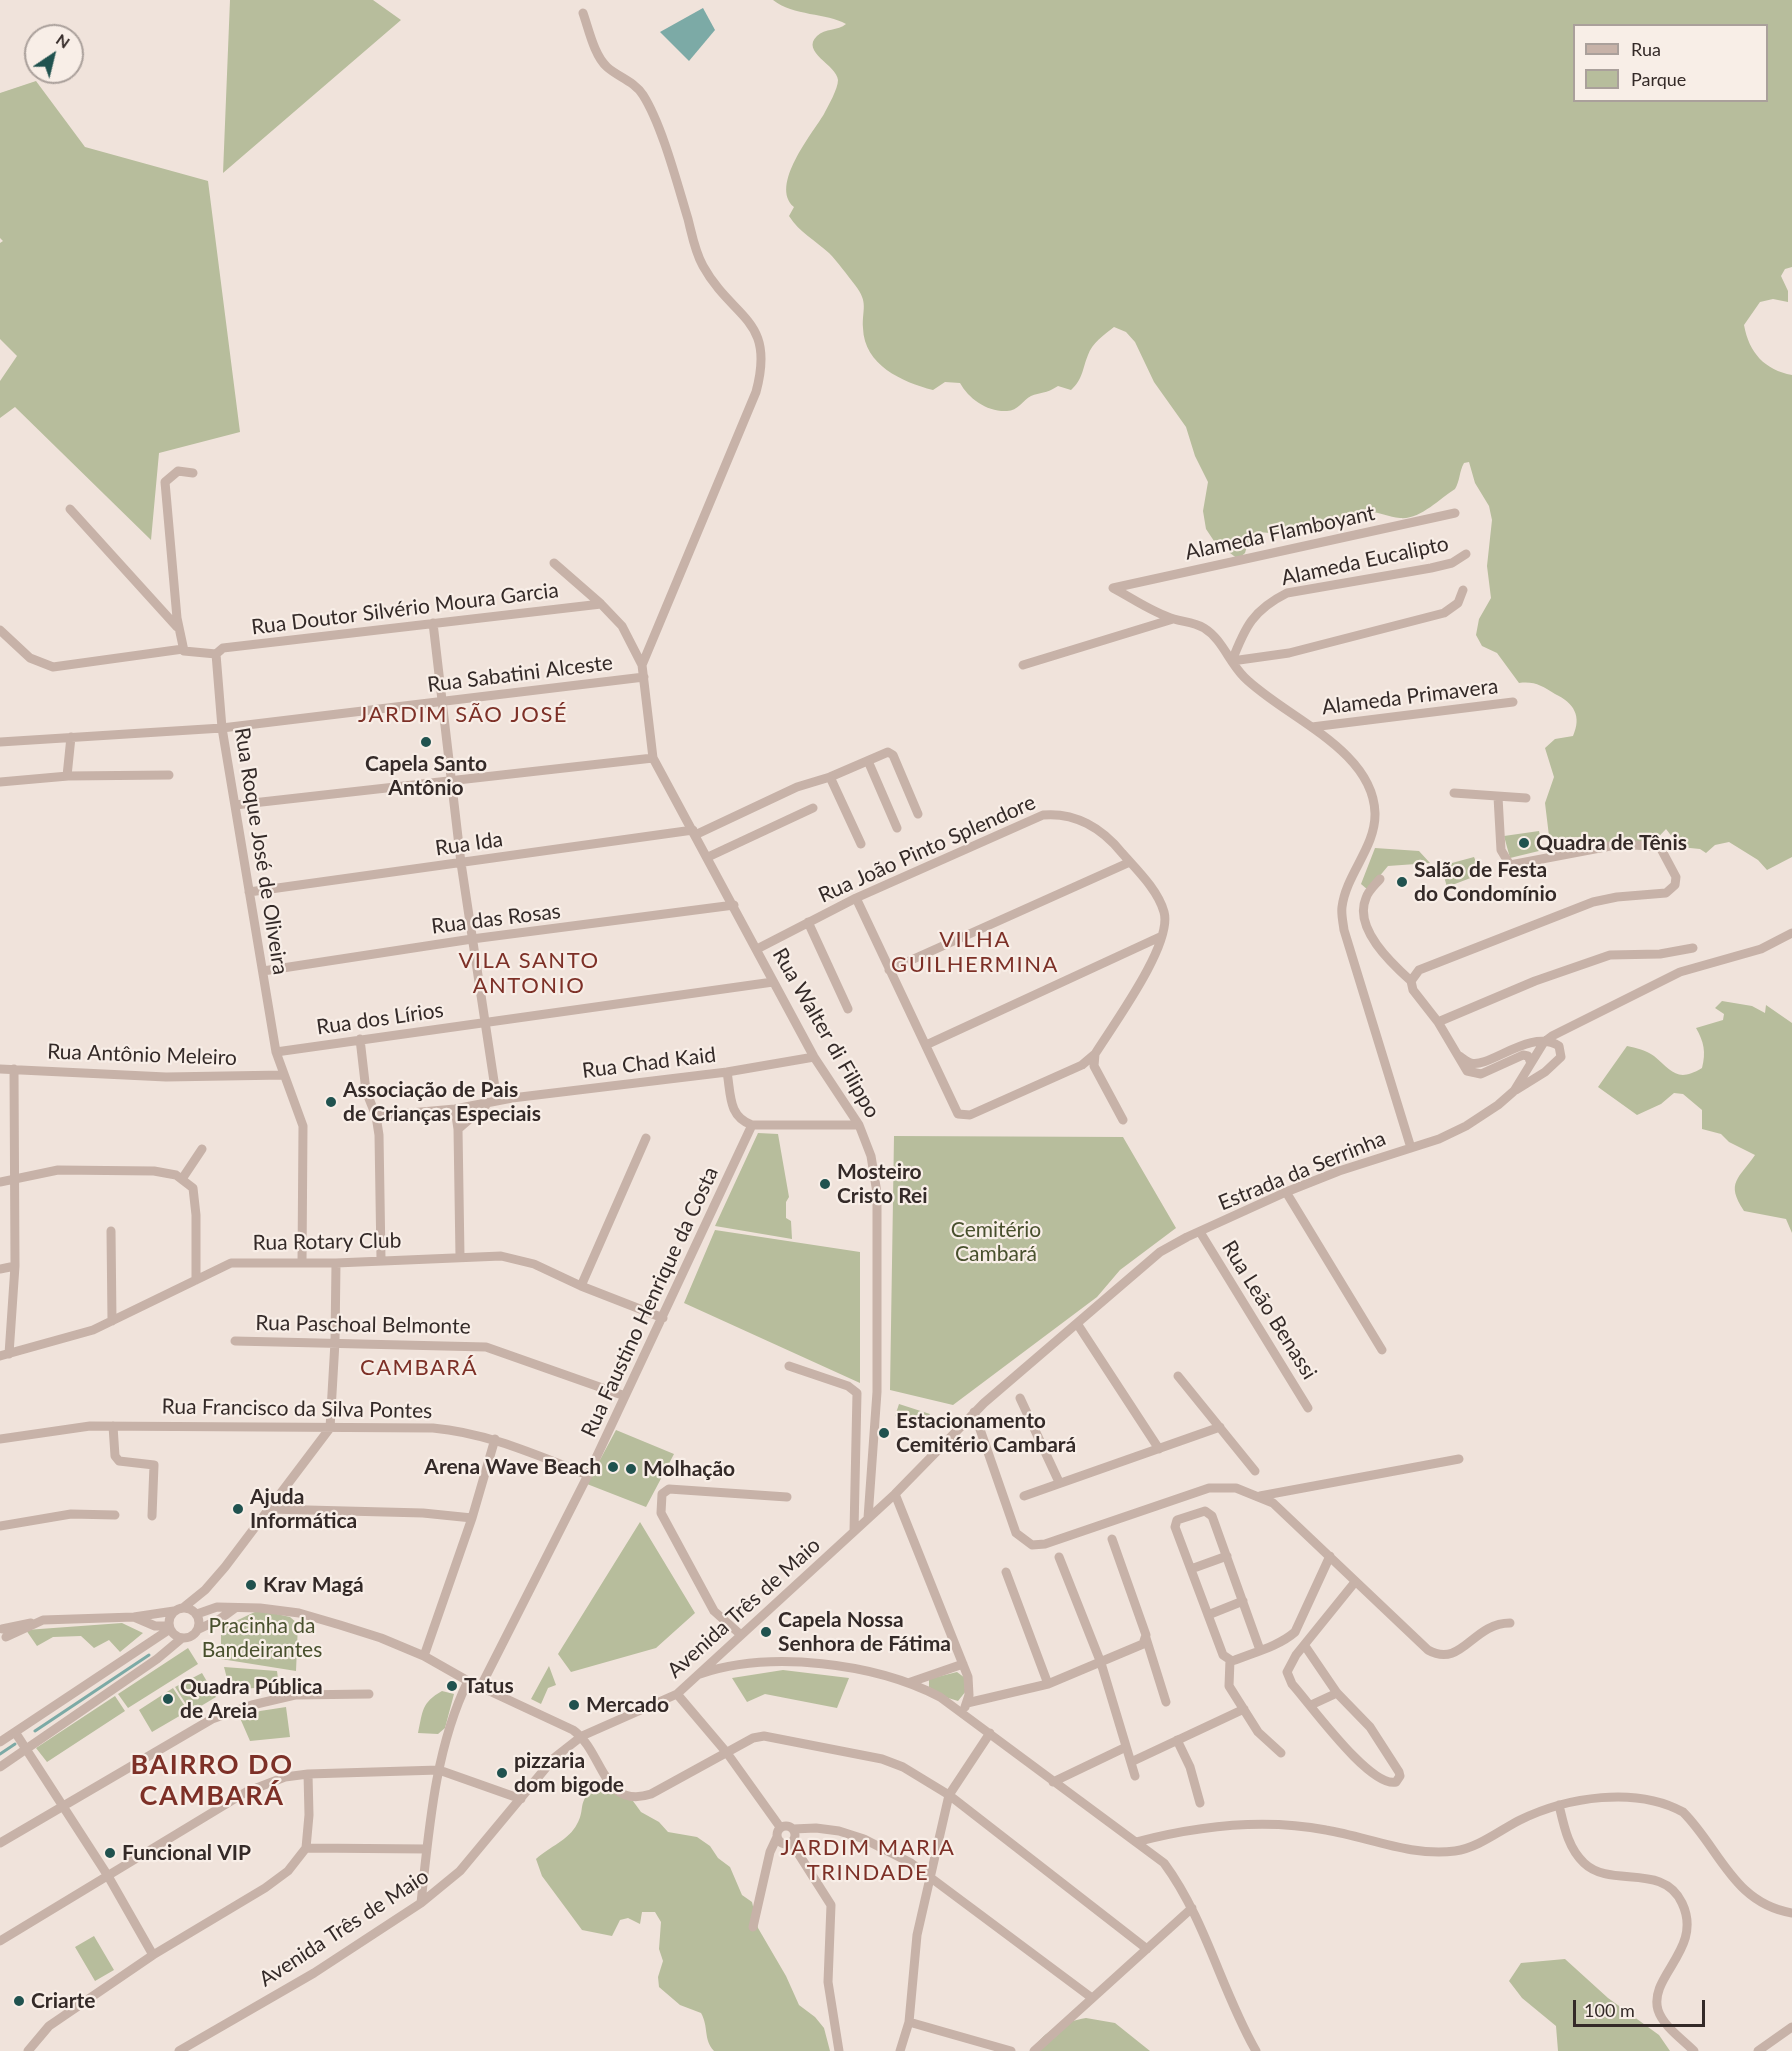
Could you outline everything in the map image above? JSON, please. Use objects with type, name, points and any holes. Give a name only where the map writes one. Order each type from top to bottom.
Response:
[{"type":"street","points":[[583,13],[600,58],[607,67],[634,85],[643,95],[673,168],[704,268],[752,325],[762,347],[762,369],[756,392],[642,665]]},
{"type":"street","points":[[183,649],[179,629],[165,482],[178,471],[193,473]]},
{"type":"street","points":[[70,509],[179,629]]},
{"type":"street","name":"Alameda Flamboyant","points":[[1173,619],[1113,588],[1455,513]]},
{"type":"street","name":"Alameda Eucalipto","points":[[1232,661],[1251,620],[1266,604],[1287,593],[1431,568],[1452,563],[1466,554]]},
{"type":"street","name":"Rua Walter di Filippo","points":[[554,563],[602,604],[622,626],[642,665],[652,758],[708,857],[814,1057],[859,1125],[871,1156],[877,1193],[877,1392],[868,1518]]},
{"type":"street","points":[[1232,661],[1288,653],[1444,613],[1458,603],[1463,590]]},
{"type":"street","name":"Rua Doutor Silvério Moura Garcia","points":[[216,654],[223,648],[602,604]]},
{"type":"street","points":[[1023,665],[1173,619],[1189,621],[1205,628],[1216,638],[1244,676],[1269,698],[1341,750],[1361,772],[1373,791],[1376,816],[1365,851],[1346,890],[1342,908],[1344,930],[1411,1148]]},
{"type":"street","points":[[433,623],[453,782],[460,863],[472,939],[492,1102],[458,1129]]},
{"type":"street","points":[[0,630],[30,658],[53,667],[183,649],[216,654]]},
{"type":"street","name":"Rua Roque José de Oliveira","points":[[216,654],[222,728],[276,1052],[303,1126],[302,1263]]},
{"type":"street","name":"Rua Sabatini Alceste","points":[[0,742],[222,728],[644,677]]},
{"type":"street","name":"Alameda Primavera","points":[[1312,727],[1513,702]]},
{"type":"street","points":[[68,776],[71,737]]},
{"type":"street","name":"Rua Ida","points":[[249,892],[694,832],[796,787],[830,777],[886,752],[893,755],[918,814]]},
{"type":"street","points":[[235,805],[652,758]]},
{"type":"street","points":[[868,761],[897,828]]},
{"type":"street","points":[[0,782],[68,776],[168,775]]},
{"type":"street","points":[[830,777],[861,844]]},
{"type":"street","points":[[1454,793],[1526,798]]},
{"type":"street","points":[[1497,797],[1501,850],[1510,865],[1621,844],[1660,847],[1676,877],[1675,885],[1666,893],[1617,897],[1593,902],[1419,970],[1412,981],[1413,990],[1438,1022],[1467,1071],[1481,1074],[1523,1055],[1528,1056],[1531,1063]]},
{"type":"street","points":[[708,857],[813,808]]},
{"type":"street","name":"Rua João Pinto Splendore","points":[[757,949],[856,898],[1043,814],[1058,813],[1084,821],[1104,834],[1130,862],[1159,897],[1165,914],[1162,936],[1154,958],[1095,1054]]},
{"type":"street","points":[[889,970],[1130,862]]},
{"type":"street","points":[[1380,879],[1366,897],[1363,909],[1366,922],[1380,953],[1412,981]]},
{"type":"street","points":[[856,898],[926,1045],[954,1110],[963,1116],[1082,1065],[1095,1054]]},
{"type":"street","name":"Rua das Rosas","points":[[262,971],[472,939],[734,905]]},
{"type":"street","points":[[808,922],[848,1009]]},
{"type":"street","points":[[1456,1054],[1471,1063],[1479,1063],[1522,1045],[1544,1042],[1680,972],[1761,949],[1792,933]]},
{"type":"street","points":[[926,1045],[1162,936]]},
{"type":"street","points":[[1438,1022],[1535,981],[1610,955],[1660,954],[1692,948]]},
{"type":"street","name":"Rua dos Lírios","points":[[276,1052],[774,982]]},
{"type":"street","points":[[360,1039],[368,1097],[376,1116],[381,1259]]},
{"type":"street","points":[[1514,1091],[1545,1072],[1561,1057],[1559,1046],[1544,1042]]},
{"type":"street","name":"Estrada da Serrinha","points":[[868,1518],[895,1494],[974,1412],[1078,1325],[1160,1252],[1286,1192],[1466,1126],[1498,1105],[1514,1091],[1544,1042]]},
{"type":"street","points":[[1095,1054],[1094,1066],[1123,1120]]},
{"type":"street","name":"Rua Chad Kaid","points":[[376,1116],[455,1109],[492,1102],[727,1072],[814,1057]]},
{"type":"street","name":"Rua Antônio Meleiro","points":[[0,1069],[166,1077],[284,1076]]},
{"type":"street","points":[[5,1355],[15,1266],[14,1069]]},
{"type":"street","points":[[727,1072],[734,1111],[742,1121],[752,1125],[859,1125]]},
{"type":"street","points":[[455,1109],[458,1129],[460,1257]]},
{"type":"street","name":"Rua Faustino Henrique da Costa","points":[[481,1686],[588,1475],[752,1125]]},
{"type":"street","points":[[581,1286],[646,1138]]},
{"type":"street","points":[[182,1179],[202,1149]]},
{"type":"street","points":[[0,1182],[58,1170],[154,1171],[182,1179],[193,1188],[196,1215],[196,1280]]},
{"type":"street","points":[[1286,1192],[1382,1350]]},
{"type":"street","points":[[111,1231],[112,1322]]},
{"type":"street","name":"Rua Leão Benassi","points":[[1200,1232],[1308,1408]]},
{"type":"street","name":"Rua Rotary Club","points":[[5,1355],[93,1330],[231,1263],[336,1263],[381,1259],[460,1257],[518,1258],[663,1318]]},
{"type":"street","points":[[2,1637],[36,1623],[134,1617],[174,1611],[184,1607],[204,1590],[330,1428],[335,1342],[336,1263]]},
{"type":"street","points":[[0,1269],[15,1266]]},
{"type":"street","points":[[1078,1325],[1160,1449]]},
{"type":"street","name":"Rua Paschoal Belmonte","points":[[235,1341],[486,1347],[625,1396]]},
{"type":"street","points":[[789,1366],[848,1386],[857,1393],[854,1531]]},
{"type":"street","points":[[1178,1376],[1255,1471]]},
{"type":"street","points":[[1020,1398],[1059,1482]]},
{"type":"street","points":[[974,1412],[1016,1533],[1032,1545],[1045,1544],[1209,1488],[1236,1488],[1273,1503],[1428,1650],[1437,1655],[1446,1656],[1454,1653],[1487,1627],[1498,1623],[1510,1623]]},
{"type":"street","points":[[113,1426],[115,1455],[119,1461],[154,1465],[152,1516]]},
{"type":"street","name":"Rua Francisco da Silva Pontes","points":[[0,1439],[66,1428],[113,1426],[433,1428],[466,1431],[495,1439],[588,1475]]},
{"type":"street","points":[[1023,1496],[1220,1427]]},
{"type":"street","points":[[424,1656],[472,1518],[495,1439]]},
{"type":"street","points":[[1260,1496],[1459,1459]]},
{"type":"street","points":[[741,1635],[714,1611],[660,1513],[662,1494],[669,1489],[787,1497]]},
{"type":"street","points":[[895,1494],[968,1677],[967,1703],[961,1712]]},
{"type":"street","points":[[269,1509],[423,1513],[472,1518]]},
{"type":"street","points":[[1230,1660],[1223,1655],[1175,1527],[1179,1518],[1204,1510],[1210,1512],[1260,1650]]},
{"type":"street","points":[[0,1526],[71,1514],[115,1515]]},
{"type":"street","name":"Avenida Três de Maio","points":[[179,2051],[314,1973],[421,1903],[460,1871],[554,1758],[582,1736],[677,1694],[868,1518]]},
{"type":"street","points":[[1112,1539],[1166,1702]]},
{"type":"street","points":[[1191,1569],[1227,1556]]},
{"type":"street","points":[[1230,1660],[1287,1639],[1295,1632],[1329,1556]]},
{"type":"street","points":[[1059,1557],[1101,1663],[1135,1776]]},
{"type":"street","points":[[1006,1572],[1048,1684]]},
{"type":"street","points":[[1305,1646],[1337,1693],[1370,1727],[1399,1772],[1396,1782],[1385,1782],[1365,1770],[1292,1684],[1287,1672],[1289,1665],[1355,1582]]},
{"type":"street","points":[[199,1629],[196,1613],[204,1590]]},
{"type":"street","points":[[1208,1615],[1243,1601]]},
{"type":"street","points":[[184,1607],[196,1613],[210,1608],[260,1608],[299,1613],[381,1638],[424,1656],[468,1681],[554,1719],[582,1736],[612,1787],[628,1797],[639,1798],[651,1794],[753,1738],[764,1736],[882,1760],[903,1767],[949,1795],[1147,1949]]},
{"type":"street","points":[[0,1767],[157,1659],[182,1638],[195,1635],[199,1629],[220,1619],[235,1608]]},
{"type":"street","points":[[0,1742],[169,1628],[174,1611]]},
{"type":"street","points":[[134,1617],[155,1626],[169,1628],[182,1638]]},
{"type":"street","points":[[967,1703],[1048,1684],[1138,1648],[1146,1638]]},
{"type":"street","points":[[1230,1660],[1229,1686],[1258,1732],[1281,1753]]},
{"type":"street","points":[[697,1674],[722,1666],[750,1661],[795,1661],[839,1666],[908,1683],[940,1697],[1164,1863],[1182,1888],[1192,1908],[1226,1992],[1256,2051]]},
{"type":"street","points":[[908,1683],[963,1664]]},
{"type":"street","points":[[421,1903],[439,1770],[457,1703],[468,1681]]},
{"type":"street","points":[[1311,1705],[1337,1693]]},
{"type":"street","points":[[0,1843],[212,1719],[252,1705],[296,1695],[369,1694]]},
{"type":"street","points":[[677,1694],[726,1754],[780,1827]]},
{"type":"street","points":[[1131,1762],[1244,1709]]},
{"type":"street","points":[[15,1732],[108,1876],[153,1955]]},
{"type":"street","points":[[900,2051],[909,2022],[917,1935],[949,1795],[990,1733]]},
{"type":"street","points":[[1177,1740],[1190,1767],[1200,1803]]},
{"type":"street","points":[[1053,1782],[1126,1747]]},
{"type":"street","points":[[0,1941],[258,1786],[308,1774],[439,1770],[521,1799]]},
{"type":"street","points":[[28,2051],[49,2026],[153,1955],[265,1888],[288,1870],[306,1848],[309,1815],[308,1774]]},
{"type":"street","points":[[1136,1842],[1200,1830],[1285,1823],[1327,1830],[1409,1850],[1440,1853],[1459,1851],[1474,1845],[1521,1819],[1559,1805],[1600,1797],[1642,1799],[1674,1806],[1690,1819],[1720,1862],[1748,1894],[1763,1905],[1792,1913]]},
{"type":"street","points":[[1559,1805],[1567,1836],[1584,1864],[1602,1873],[1643,1877],[1659,1882],[1681,1900],[1686,1914],[1684,1945],[1660,1989],[1657,2001],[1659,2012],[1671,2029],[1694,2051]]},
{"type":"street","points":[[780,1827],[827,1829],[864,1839],[911,1863],[1092,1998]]},
{"type":"street","points":[[753,1927],[770,1852],[780,1827]]},
{"type":"street","points":[[791,1842],[794,1838],[793,1829]]},
{"type":"street","points":[[777,1837],[783,1843],[791,1842]]},
{"type":"street","points":[[791,1842],[831,1905],[828,1982],[839,2051]]},
{"type":"street","points":[[306,1848],[427,1849]]},
{"type":"street","points":[[1034,2051],[1192,1908]]},
{"type":"street","points":[[909,2022],[1011,2051]]},
{"type":"street","points":[[1758,2051],[1792,2027]]},
{"type":"green space","points":[[230,0],[373,0],[401,20],[223,173]]},
{"type":"green space","points":[[773,0],[1792,0],[1792,267],[1785,269],[1781,276],[1788,291],[1788,302],[1773,299],[1760,302],[1744,325],[1750,344],[1760,359],[1782,373],[1792,375],[1792,857],[1767,870],[1758,860],[1729,842],[1715,845],[1706,853],[1700,849],[1680,847],[1666,829],[1646,850],[1576,837],[1549,836],[1545,803],[1554,777],[1545,748],[1555,739],[1573,736],[1576,729],[1576,716],[1571,706],[1562,698],[1538,685],[1519,683],[1497,653],[1482,646],[1476,635],[1479,619],[1491,598],[1487,566],[1492,520],[1489,506],[1475,483],[1469,462],[1464,463],[1455,489],[1415,516],[1400,518],[1366,512],[1289,539],[1280,534],[1259,532],[1256,536],[1256,546],[1247,546],[1245,553],[1238,559],[1214,541],[1206,529],[1203,511],[1208,482],[1195,456],[1186,427],[1154,382],[1135,342],[1126,332],[1114,327],[1095,343],[1080,378],[1071,390],[1058,386],[1031,396],[1011,411],[986,407],[968,394],[960,383],[945,382],[933,390],[897,377],[877,362],[865,341],[864,306],[859,291],[824,248],[793,222],[789,216],[794,207],[788,198],[786,186],[795,160],[824,114],[838,84],[836,74],[816,53],[813,42],[820,33],[846,24],[790,9]]},
{"type":"green space","points":[[27,84],[38,84],[85,147],[208,181],[240,432],[159,453],[151,540],[15,407],[0,418],[0,381],[17,356],[0,339],[0,243],[3,241],[0,238],[0,93]]},
{"type":"green space","name":"Quadra de Tênis","points":[[1539,831],[1543,850],[1510,858],[1504,836]]},
{"type":"green space","points":[[1375,848],[1419,851],[1430,863],[1388,866],[1368,890],[1361,884]]},
{"type":"green space","points":[[1474,857],[1481,874],[1447,887],[1441,866]]},
{"type":"green space","points":[[1722,1001],[1752,1006],[1765,1013],[1766,1005],[1792,1023],[1792,1233],[1786,1219],[1744,1211],[1735,1193],[1736,1181],[1755,1155],[1729,1142],[1721,1134],[1702,1129],[1702,1110],[1683,1094],[1674,1093],[1661,1104],[1637,1115],[1598,1087],[1627,1046],[1651,1054],[1675,1073],[1681,1075],[1702,1068],[1704,1047],[1696,1028],[1723,1020],[1724,1014],[1715,1008]]},
{"type":"green space","points":[[758,1133],[778,1134],[789,1197],[786,1202],[786,1218],[791,1221],[792,1239],[715,1226]]},
{"type":"green space","name":"Cemitério Cambará","points":[[894,1136],[1123,1137],[1176,1228],[1120,1270],[1097,1297],[953,1405],[890,1390]]},
{"type":"green space","points":[[715,1230],[860,1252],[860,1383],[684,1303]]},
{"type":"green space","points":[[899,1404],[930,1414],[926,1427],[895,1416]]},
{"type":"green space","name":"Molhação","points":[[616,1430],[674,1454],[646,1507],[587,1484]]},
{"type":"green space","points":[[640,1522],[695,1613],[656,1648],[571,1672],[558,1654]]},
{"type":"green space","name":"Pracinha da Bandeirantes","points":[[259,1610],[290,1617],[298,1624],[296,1671],[221,1659],[221,1628]]},
{"type":"green space","points":[[122,1623],[143,1633],[120,1652],[109,1640],[94,1648],[81,1636],[53,1637],[37,1646],[26,1630]]},
{"type":"green space","points":[[188,1648],[198,1664],[128,1708],[118,1694]]},
{"type":"green space","points":[[549,1666],[556,1685],[548,1688],[541,1704],[531,1699]]},
{"type":"green space","points":[[224,1667],[277,1671],[279,1686],[230,1690]]},
{"type":"green space","points":[[783,1670],[849,1678],[837,1708],[765,1694],[747,1702],[732,1678]]},
{"type":"green space","points":[[957,1672],[965,1678],[966,1691],[958,1701],[945,1697],[929,1687],[929,1679]]},
{"type":"green space","points":[[202,1673],[216,1697],[191,1712],[175,1687]]},
{"type":"green space","name":"Quadra Pública de Areia","points":[[173,1688],[188,1711],[152,1732],[139,1710]]},
{"type":"green space","points":[[442,1691],[454,1694],[445,1728],[438,1734],[418,1733],[426,1704]]},
{"type":"green space","points":[[115,1696],[125,1711],[47,1762],[36,1748]]},
{"type":"green space","points":[[286,1707],[290,1737],[250,1741],[240,1718],[260,1711]]},
{"type":"green space","points":[[595,1786],[633,1801],[641,1812],[659,1822],[668,1832],[697,1837],[710,1846],[718,1858],[730,1867],[742,1895],[752,1902],[758,1928],[786,1976],[799,2005],[815,2017],[824,2028],[830,2051],[714,2051],[708,2042],[701,2013],[680,2005],[659,1987],[658,1977],[663,1961],[659,1949],[661,1922],[655,1912],[642,1912],[640,1924],[628,1918],[620,1920],[612,1936],[582,1930],[542,1876],[536,1859],[573,1830],[580,1819],[585,1797]]},
{"type":"green space","points":[[94,1936],[114,1970],[95,1981],[75,1947]]},
{"type":"green space","points":[[1565,1959],[1608,1998],[1659,2035],[1670,2051],[1558,2051],[1556,2026],[1522,1998],[1509,1981],[1521,1963]]},
{"type":"green space","points":[[1086,2018],[1115,2023],[1150,2051],[1033,2051],[1048,2032]]},
{"type":"water","points":[[703,8],[715,30],[689,61],[660,32]]},
{"type":"waterway","points":[[35,1731],[149,1655]]},
{"type":"waterway","points":[[0,1754],[15,1744]]},
{"type":"place","name":"Capela Santo Antônio","points":[[426,742]]},
{"type":"place","name":"Quadra de Tênis","points":[[1524,843]]},
{"type":"place","name":"Salão de Festa do Condomínio","points":[[1402,882]]},
{"type":"place","name":"Associação de Pais de Crianças Especiais","points":[[331,1102]]},
{"type":"place","name":"Mosteiro Cristo Rei","points":[[825,1184]]},
{"type":"place","name":"Estacionamento Cemitério Cambará","points":[[884,1433]]},
{"type":"place","name":"Arena Wave Beach","points":[[613,1467]]},
{"type":"place","name":"Molhação","points":[[631,1469]]},
{"type":"place","name":"Ajuda Informática","points":[[238,1509]]},
{"type":"place","name":"Krav Magá","points":[[251,1585]]},
{"type":"place","name":"Capela Nossa Senhora de Fátima","points":[[766,1632]]},
{"type":"place","name":"Tatus","points":[[452,1686]]},
{"type":"place","name":"Quadra Pública de Areia","points":[[168,1699]]},
{"type":"place","name":"Mercado","points":[[574,1705]]},
{"type":"place","name":"pizzaria dom bigode","points":[[502,1773]]},
{"type":"place","name":"Funcional VIP","points":[[110,1853]]},
{"type":"place","name":"Criarte","points":[[19,2001]]},
{"type":"district","name":"JARDIM SÃO JOSÉ","points":[[463,715]]},
{"type":"district","name":"VILHA GUILHERMINA","points":[[975,952]]},
{"type":"district","name":"VILA SANTO ANTONIO","points":[[529,974]]},
{"type":"district","name":"CAMBARÁ","points":[[419,1368]]},
{"type":"district","name":"BAIRRO DO CAMBARÁ","points":[[212,1780]]},
{"type":"district","name":"JARDIM MARIA TRINDADE","points":[[868,1860]]}]
